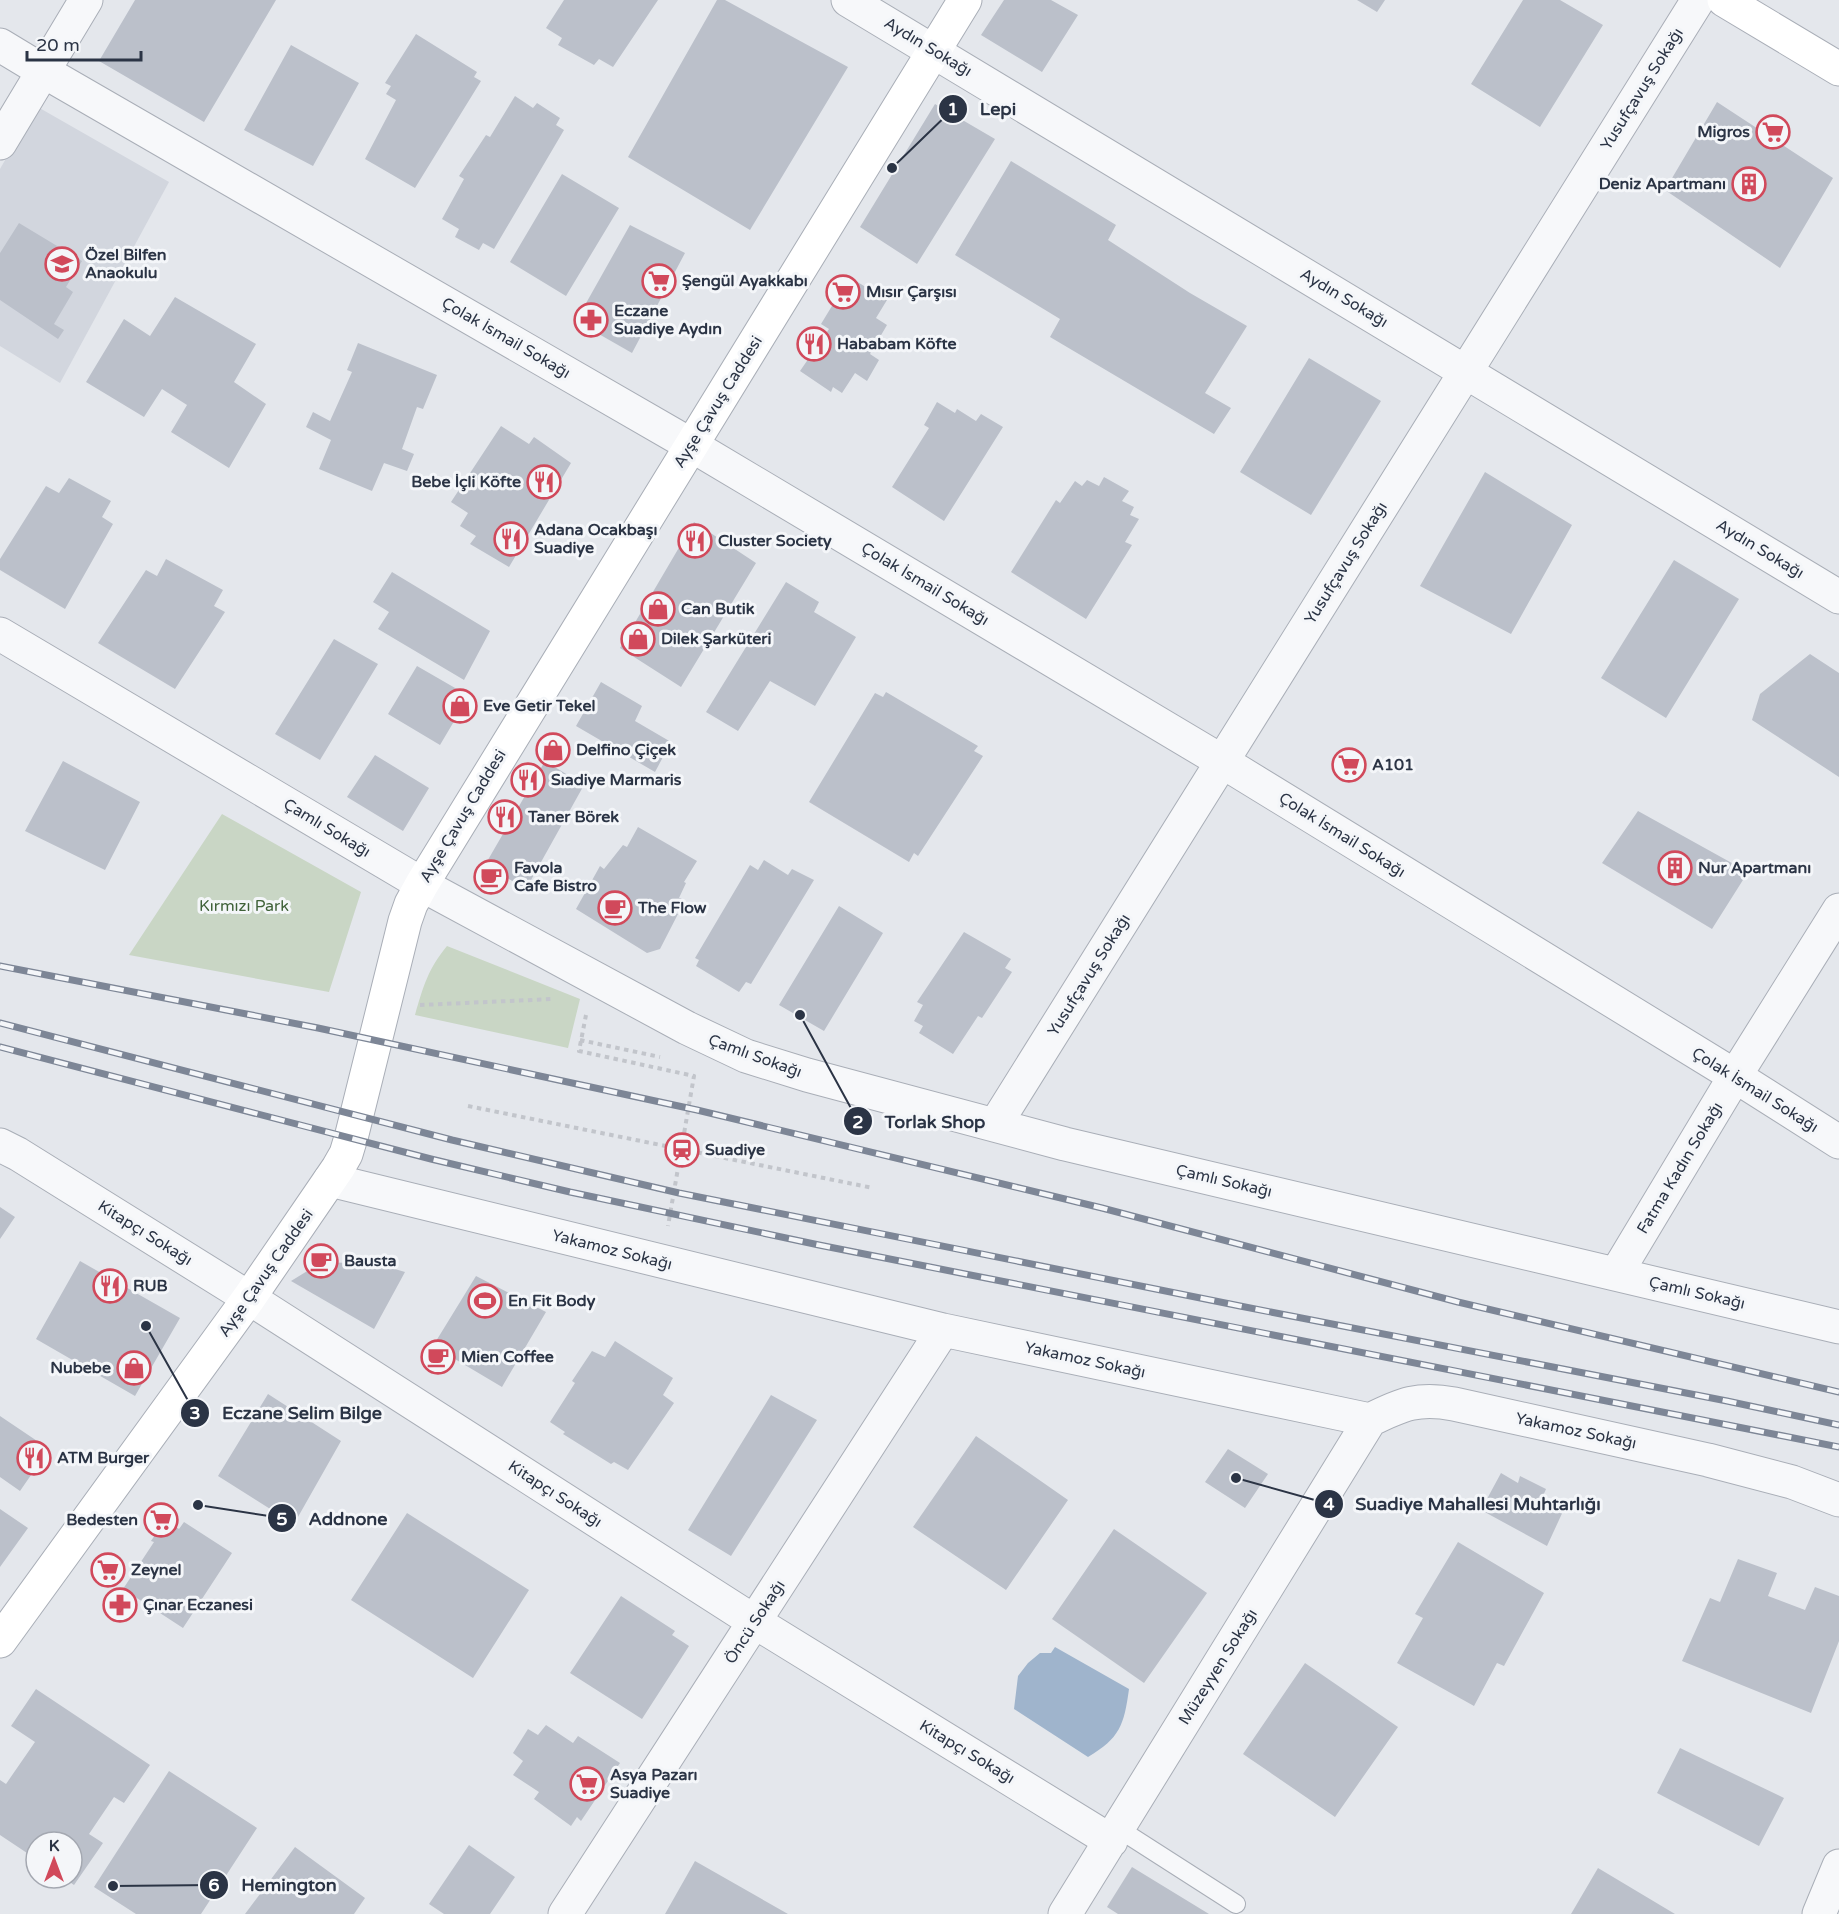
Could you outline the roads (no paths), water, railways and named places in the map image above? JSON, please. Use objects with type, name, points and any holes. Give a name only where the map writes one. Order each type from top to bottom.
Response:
[{"type":"street","points":[[0,143],[86,0]]},
{"type":"street","name":"Aydın Sokağı","points":[[848,0],[1839,597]]},
{"type":"street","name":"Ayşe Çavuş Caddesi","points":[[0,1641],[249,1298],[346,1154],[408,912],[422,884],[965,0]]},
{"type":"street","name":"Yusufçavuş Sokağı","points":[[994,1125],[1224,762],[1465,371],[1698,0]]},
{"type":"street","points":[[1724,0],[1839,69]]},
{"type":"street","name":"Çolak İsmail Sokağı","points":[[0,45],[691,445],[1224,762],[1839,1142]]},
{"type":"street","name":"Çamlı Sokağı","points":[[0,634],[422,884],[687,1028],[741,1054],[807,1075],[1088,1149],[1839,1327]]},
{"type":"street","name":"Fatma Kadın Sokağı","points":[[1616,1274],[1735,1076],[1839,910]]},
{"type":"street","name":"Kitapçı Sokağı","points":[[0,1145],[249,1298],[755,1622],[1115,1835]]},
{"type":"street","name":"Yakamoz Sokağı","points":[[330,1180],[943,1330],[1370,1420],[1408,1403],[1428,1400],[1447,1403],[1708,1460],[1792,1482],[1839,1500]]},
{"type":"street","name":"Öncü Sokağı","points":[[566,1914],[943,1330]]},
{"type":"street","name":"Müzeyyen Sokağı","points":[[1065,1914],[1370,1420]]},
{"type":"lane","points":[[1115,1835],[1236,1904]]},
{"type":"water","points":[[1055,1647],[1129,1689],[1119,1729],[1114,1737],[1088,1757],[1014,1709],[1018,1676],[1040,1653],[1051,1653]]},
{"type":"railway","points":[[0,966],[318,1028],[697,1110],[1102,1208],[1458,1302],[1839,1392]]},
{"type":"railway","points":[[0,1023],[452,1140],[679,1193],[1839,1425]]},
{"type":"railway","points":[[0,1047],[431,1159],[570,1192],[819,1245],[1839,1447]]},
{"type":"place","name":"Migros","points":[[1773,132]]},
{"type":"place","name":"Lepi","points":[[892,168]]},
{"type":"place","name":"Deniz Apartmanı","points":[[1749,184]]},
{"type":"place","name":"Özel Bilfen Anaokulu","points":[[62,264]]},
{"type":"place","name":"Şengül Ayakkabı","points":[[659,281]]},
{"type":"place","name":"Mısır Çarşısı","points":[[843,292]]},
{"type":"place","name":"Eczane Suadiye Aydın","points":[[591,320]]},
{"type":"place","name":"Hababam Köfte","points":[[814,344]]},
{"type":"place","name":"Bebe İçli Köfte","points":[[544,482]]},
{"type":"place","name":"Adana Ocakbaşı Suadiye","points":[[511,539]]},
{"type":"place","name":"Cluster Society","points":[[695,541]]},
{"type":"place","name":"Can Butik","points":[[658,609]]},
{"type":"place","name":"Dilek Şarküteri","points":[[638,639]]},
{"type":"place","name":"Eve Getir Tekel","points":[[460,706]]},
{"type":"place","name":"Delfino Çiçek","points":[[553,750]]},
{"type":"place","name":"A101","points":[[1349,765]]},
{"type":"place","name":"Sıadiye Marmaris","points":[[528,780]]},
{"type":"place","name":"Taner Börek","points":[[505,817]]},
{"type":"place","name":"Nur Apartmanı","points":[[1675,868]]},
{"type":"place","name":"Favola Cafe Bistro","points":[[491,877]]},
{"type":"place","name":"The Flow","points":[[615,908]]},
{"type":"place","name":"Torlak Shop","points":[[800,1015]]},
{"type":"place","name":"Suadiye","points":[[682,1150]]},
{"type":"place","name":"Bausta","points":[[321,1261]]},
{"type":"place","name":"RUB","points":[[110,1286]]},
{"type":"place","name":"En Fit Body","points":[[485,1301]]},
{"type":"place","name":"Eczane Selim Bilge","points":[[146,1326]]},
{"type":"place","name":"Mien Coffee","points":[[438,1357]]},
{"type":"place","name":"Nubebe","points":[[134,1368]]},
{"type":"place","name":"ATM Burger","points":[[34,1458]]},
{"type":"place","name":"Suadiye Mahallesi Muhtarlığı","points":[[1236,1478]]},
{"type":"place","name":"Addnone","points":[[198,1505]]},
{"type":"place","name":"Bedesten","points":[[161,1520]]},
{"type":"place","name":"Zeynel","points":[[108,1570]]},
{"type":"place","name":"Çınar Eczanesi","points":[[120,1605]]},
{"type":"place","name":"Asya Pazarı Suadiye","points":[[587,1784]]},
{"type":"place","name":"Hemington","points":[[113,1886]]},
{"type":"park label","name":"Kırmızı Park","points":[[244,906]]}]
